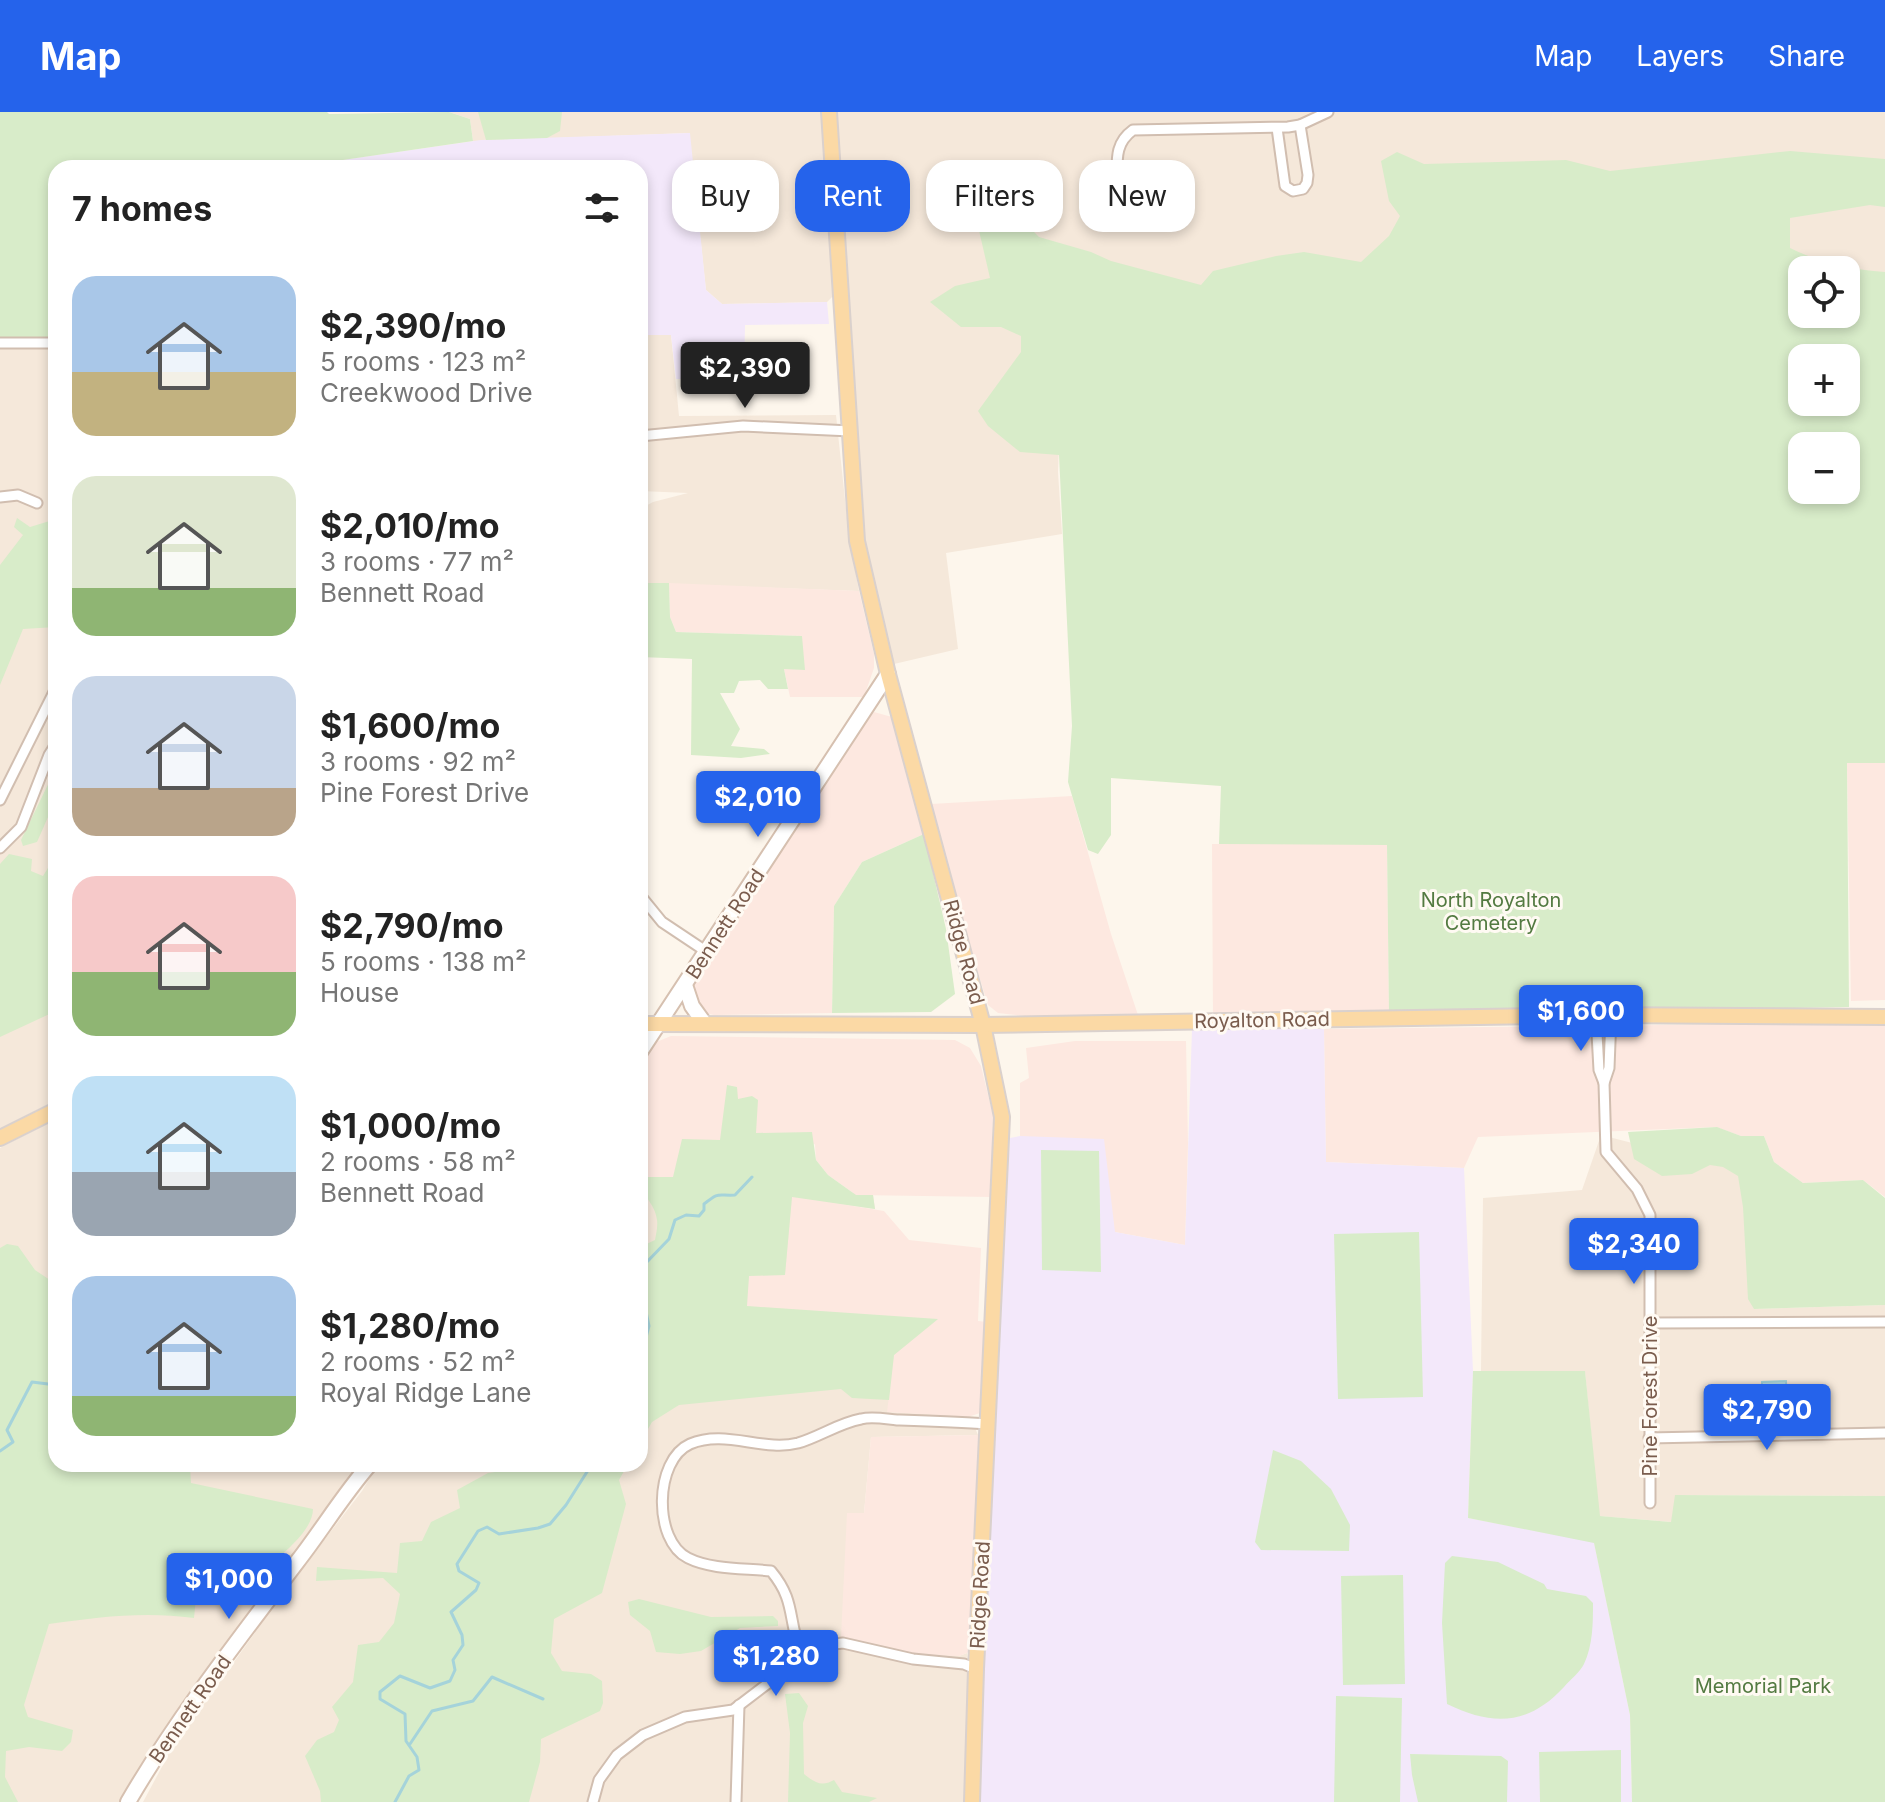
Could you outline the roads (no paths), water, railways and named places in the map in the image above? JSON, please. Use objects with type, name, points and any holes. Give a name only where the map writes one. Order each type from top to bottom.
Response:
[{"type":"main road","name":"Ridge Road","points":[[829,112],[857,541],[888,674],[983,1025],[1002,1117],[972,1802]]},
{"type":"main road","name":"Royalton Road","points":[[648,1024],[983,1025],[1603,1015],[1885,1017]]},
{"type":"main road","points":[[0,1138],[48,1114]]},
{"type":"street","points":[[1117,160],[1117,150],[1124,137],[1133,130],[1277,128],[1300,125],[1328,112]]},
{"type":"street","points":[[1277,128],[1285,186],[1293,191],[1303,189],[1308,175],[1300,125]]},
{"type":"street","points":[[0,343],[48,343]]},
{"type":"street","points":[[648,435],[743,426],[851,431]]},
{"type":"street","points":[[0,497],[18,495],[37,503]]},
{"type":"street","name":"Bennett Road","points":[[648,1040],[888,674]]},
{"type":"street","points":[[0,800],[48,704]]},
{"type":"street","points":[[0,848],[21,827],[48,758]]},
{"type":"street","points":[[648,905],[662,922],[707,952]]},
{"type":"street","points":[[685,985],[692,1006],[705,1024]]},
{"type":"street","name":"Pine Forest Drive","points":[[1603,1015],[1609,1068],[1604,1083],[1606,1152],[1637,1189],[1650,1215],[1650,1503]]},
{"type":"street","points":[[1651,1323],[1885,1322]]},
{"type":"street","points":[[799,1648],[792,1609],[784,1587],[771,1571],[712,1565],[687,1558],[670,1544],[664,1521],[664,1490],[666,1470],[678,1453],[688,1445],[707,1439],[752,1443],[799,1442],[862,1418],[988,1424]]},
{"type":"street","points":[[1649,1438],[1885,1433]]},
{"type":"street","name":"Bennett Road","points":[[128,1802],[197,1696],[363,1472]]},
{"type":"street","points":[[593,1802],[599,1780],[617,1755],[643,1735],[685,1717],[733,1710],[779,1675],[799,1648],[843,1643],[913,1659],[964,1664],[976,1669]]},
{"type":"street","points":[[736,1802],[739,1705]]},
{"type":"water","points":[[1786,1381],[1787,1416],[1762,1417],[1762,1382]]},
{"type":"waterway","points":[[648,1261],[669,1239],[675,1220],[686,1215],[699,1216],[704,1204],[713,1197],[735,1195],[752,1177]]},
{"type":"waterway","points":[[648,1321],[648,1330]]},
{"type":"waterway","points":[[0,1451],[13,1442],[7,1430],[32,1382],[48,1384]]},
{"type":"waterway","points":[[395,1802],[409,1776],[419,1770],[417,1757],[406,1741],[405,1714],[380,1699],[380,1692],[400,1676],[430,1688],[450,1681],[455,1670],[453,1660],[463,1645],[462,1635],[451,1612],[476,1590],[479,1583],[459,1571],[457,1564],[478,1531],[487,1527],[499,1534],[550,1524],[587,1472]]},
{"type":"waterway","points":[[410,1744],[432,1711],[473,1701],[492,1677],[543,1699]]},
{"type":"park label","name":"North Royalton Cemetery","points":[[1491,912]]},
{"type":"park label","name":"Memorial Park","points":[[1763,1686]]}]
